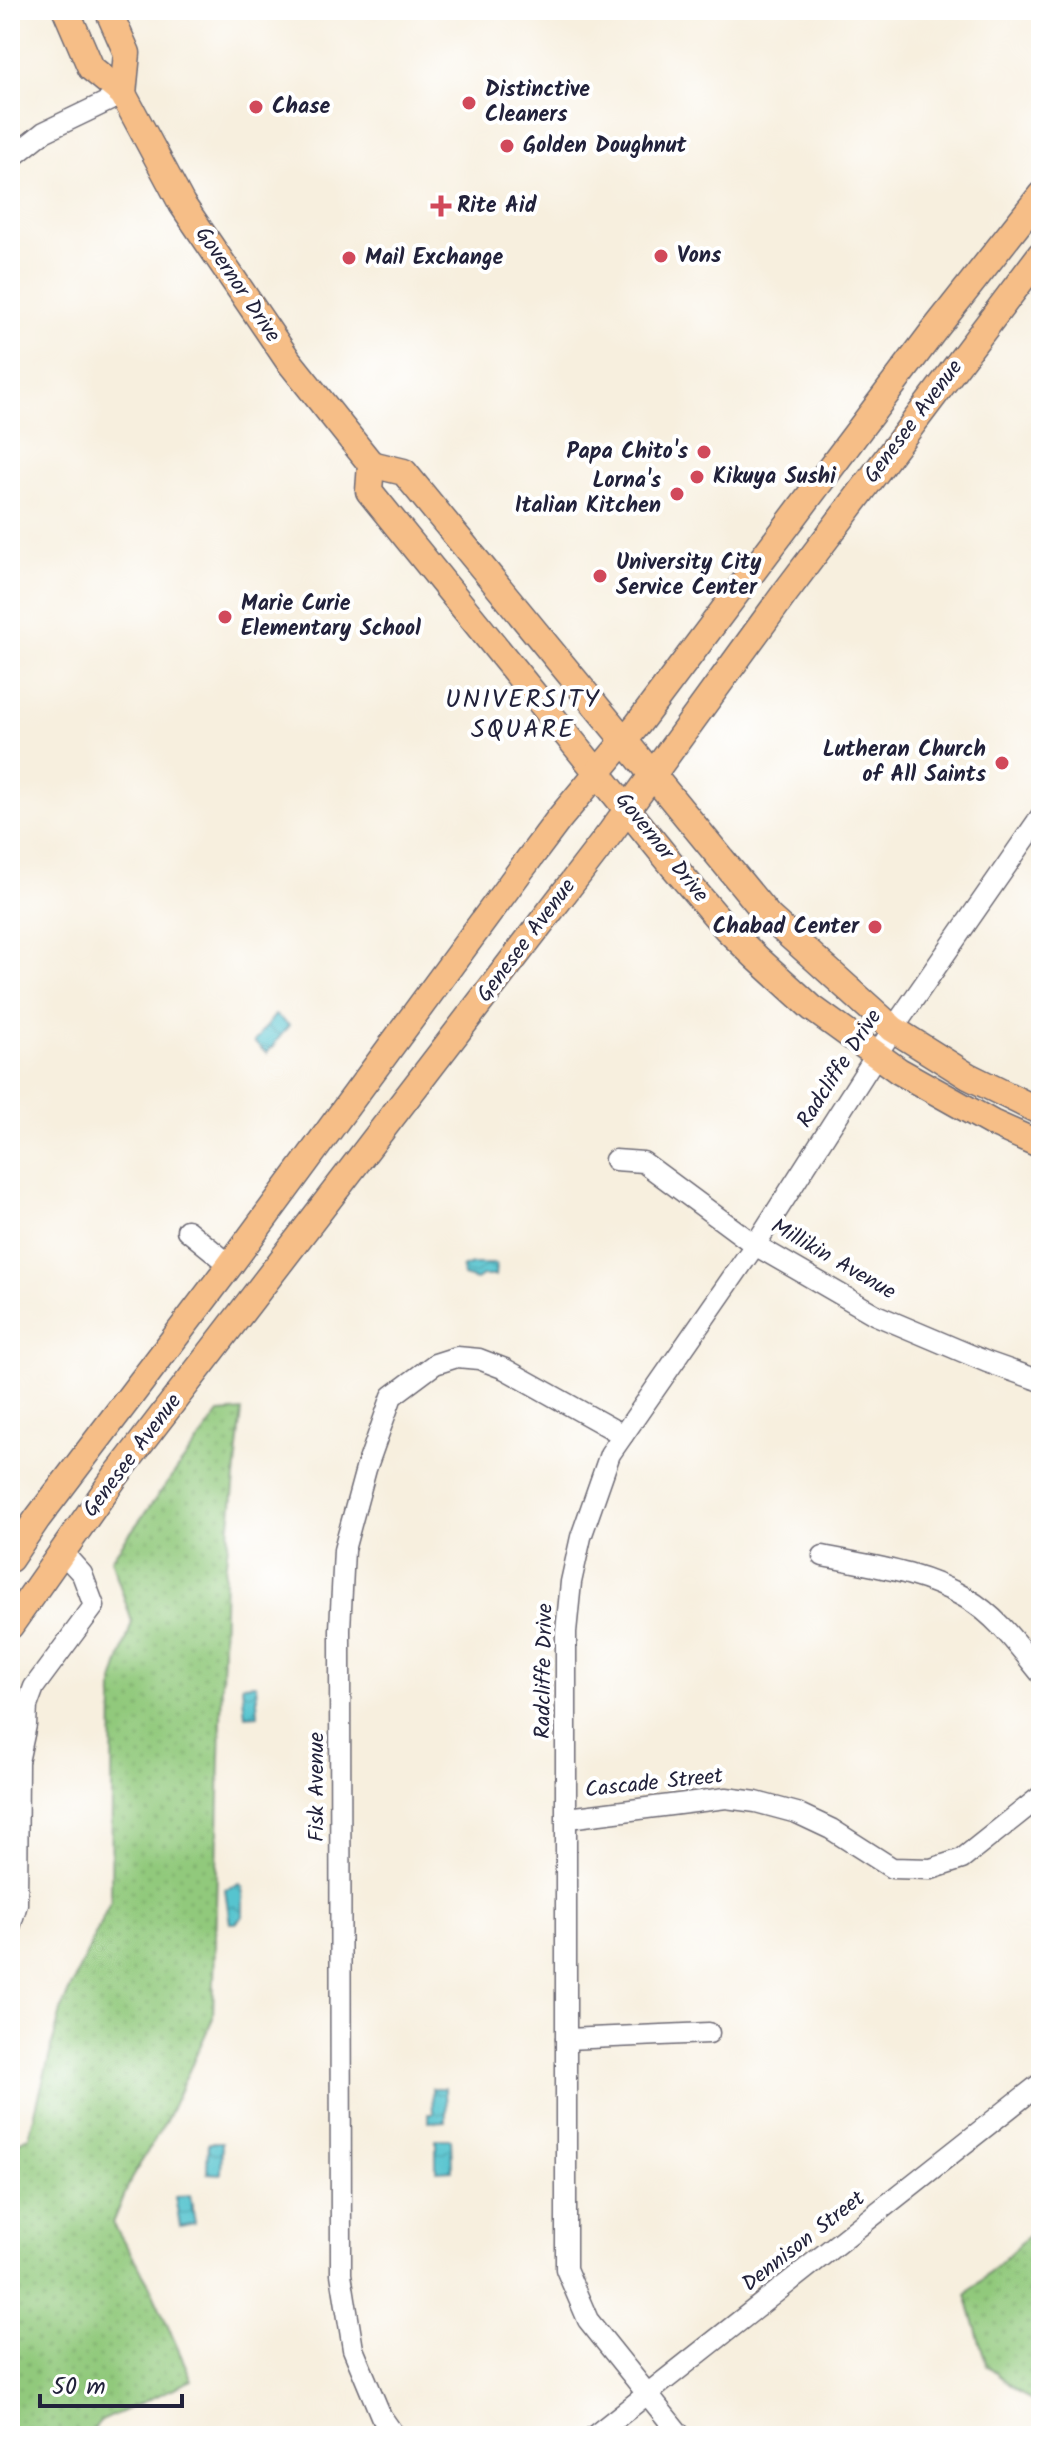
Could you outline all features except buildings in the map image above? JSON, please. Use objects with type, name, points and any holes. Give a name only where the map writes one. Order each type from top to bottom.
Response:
[{"type":"main road","name":"Governor Drive","points":[[66,10],[91,68],[123,94],[182,204],[267,331],[371,464],[404,472],[769,917],[893,1029],[968,1076],[1041,1112]]},
{"type":"main road","points":[[108,10],[127,53],[123,94]]},
{"type":"main road","name":"Genesee Avenue","points":[[10,1559],[536,850],[625,741],[923,345],[1041,195]]},
{"type":"main road","name":"Genesee Avenue","points":[[10,1626],[115,1477],[653,776],[1041,254]]},
{"type":"main road","name":"Governor Drive","points":[[371,464],[369,491],[727,929],[812,1008],[875,1056],[925,1088],[1041,1145]]},
{"type":"street","points":[[10,159],[44,132],[123,94]]},
{"type":"street","name":"Radcliffe Drive","points":[[681,2436],[588,2320],[566,2269],[566,1632],[571,1582],[581,1537],[610,1454],[755,1245],[893,1029],[1041,816]]},
{"type":"street","name":"Millikin Avenue","points":[[615,1160],[643,1162],[755,1245],[876,1315],[987,1362],[1041,1381]]},
{"type":"street","points":[[187,1230],[230,1265]]},
{"type":"street","name":"Fisk Avenue","points":[[395,2436],[381,2416],[353,2349],[341,2274],[340,1629],[344,1550],[366,1469],[392,1396],[435,1364],[457,1357],[479,1359],[623,1435]]},
{"type":"street","points":[[10,1927],[17,1904],[18,1762],[27,1706],[34,1687],[94,1606],[82,1574],[62,1552]]},
{"type":"street","points":[[823,1556],[912,1574],[968,1599],[1007,1632],[1041,1674]]},
{"type":"street","name":"Cascade Street","points":[[568,1818],[726,1798],[756,1802],[797,1813],[831,1829],[892,1868],[931,1869],[962,1859],[1041,1796]]},
{"type":"street","points":[[566,2039],[709,2033]]},
{"type":"street","name":"Dennison Street","points":[[594,2436],[1041,2083]]},
{"type":"green space","points":[[242,1411],[225,1572],[213,2018],[167,2119],[131,2179],[113,2223],[149,2284],[192,2380],[99,2422],[89,2436],[10,2436],[10,2147],[29,2136],[62,2007],[111,1900],[113,1682],[132,1622],[111,1559],[219,1413]]},
{"type":"green space","points":[[1029,2235],[1041,2246],[1041,2409],[987,2366],[966,2295]]},
{"type":"water","points":[[275,1015],[289,1025],[267,1053],[254,1042]]},
{"type":"water","points":[[472,1264],[496,1264],[495,1276],[482,1276],[476,1280],[463,1276],[462,1268]]},
{"type":"water","points":[[256,1684],[258,1715],[245,1716],[242,1685]]},
{"type":"water","points":[[240,1884],[243,1888],[243,1916],[236,1923],[230,1923],[225,1889]]},
{"type":"water","points":[[432,2088],[445,2088],[446,2121],[428,2122],[428,2114],[433,2114]]},
{"type":"water","points":[[436,2139],[451,2139],[452,2170],[436,2171]]},
{"type":"water","points":[[208,2143],[222,2143],[221,2174],[207,2173]]},
{"type":"water","points":[[190,2195],[195,2223],[180,2226],[175,2197]]},
{"type":"place","name":"Distinctive Cleaners","points":[[469,103]]},
{"type":"place","name":"Chase","points":[[256,107]]},
{"type":"place","name":"Golden Doughnut","points":[[507,146]]},
{"type":"place","name":"Rite Aid","points":[[441,206]]},
{"type":"place","name":"Vons","points":[[661,256]]},
{"type":"place","name":"Mail Exchange","points":[[349,258]]},
{"type":"place","name":"Papa Chito's","points":[[704,452]]},
{"type":"place","name":"Kikuya Sushi","points":[[697,477]]},
{"type":"place","name":"Lorna's Italian Kitchen","points":[[677,494]]},
{"type":"place","name":"University City Service Center","points":[[600,576]]},
{"type":"place","name":"Marie Curie Elementary School","points":[[225,617]]},
{"type":"place","name":"Lutheran Church of All Saints","points":[[1002,763]]},
{"type":"place","name":"Chabad Center","points":[[875,927]]},
{"type":"district","name":"UNIVERSITY SQUARE","points":[[523,715]]}]
